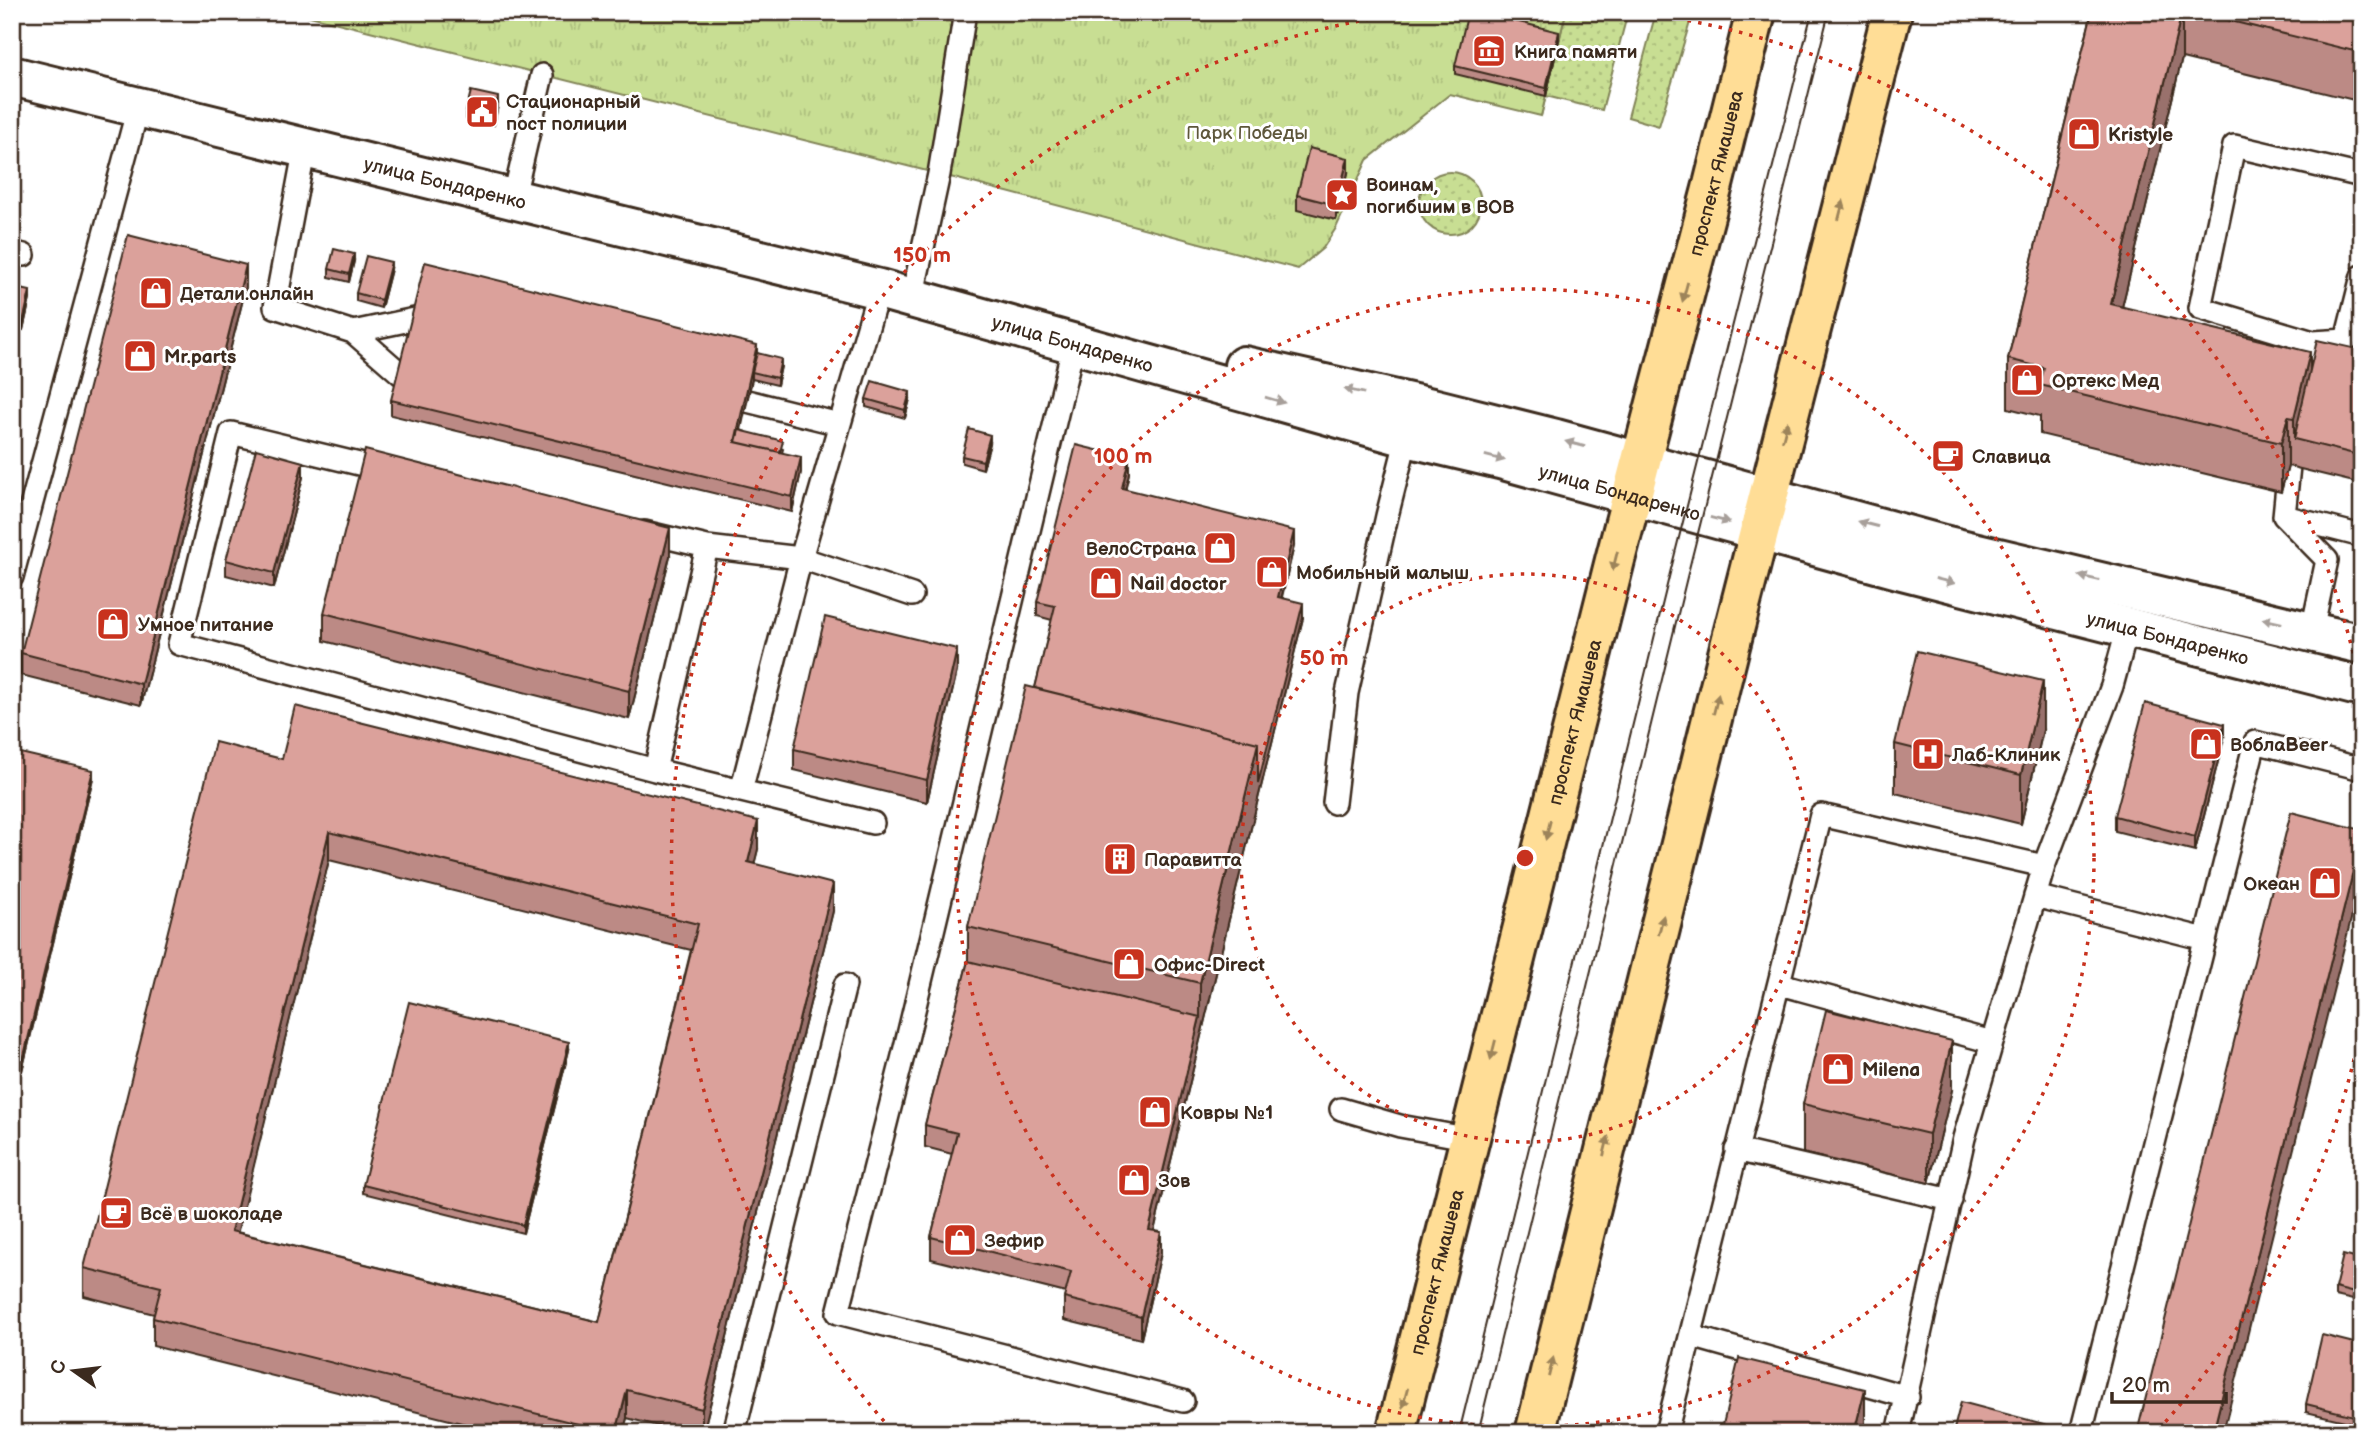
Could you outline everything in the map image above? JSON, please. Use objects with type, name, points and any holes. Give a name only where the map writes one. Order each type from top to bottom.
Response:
[{"type":"main road","name":"проспект Ямашева","points":[[1396,1433],[1756,12]]},
{"type":"main road","points":[[1535,1433],[1892,12]]},
{"type":"street","name":"улица Бондаренко","points":[[12,76],[513,201],[896,291],[1432,408],[1637,479],[1765,514],[1943,545],[2312,630],[2362,644]]},
{"type":"street","name":"улица Бондаренко","points":[[896,291],[1407,437],[1500,459],[1637,479]]},
{"type":"street","name":"улица Бондаренко","points":[[1765,514],[1902,570],[2362,687]]},
{"type":"lane","points":[[741,791],[801,558],[839,424],[896,291],[939,174],[965,12]]},
{"type":"lane","points":[[513,201],[542,75]]},
{"type":"lane","points":[[12,577],[138,108]]},
{"type":"lane","points":[[2362,176],[2234,146],[2200,308],[2313,342],[2346,340],[2362,276]]},
{"type":"lane","points":[[305,147],[275,307],[353,332],[401,374]]},
{"type":"lane","points":[[353,332],[415,319]]},
{"type":"lane","points":[[2305,400],[2313,342]]},
{"type":"lane","points":[[1073,343],[903,1056],[838,1313],[1183,1401]]},
{"type":"lane","points":[[747,401],[839,424]]},
{"type":"lane","points":[[408,475],[232,433],[179,644],[655,770],[873,823]]},
{"type":"lane","points":[[1334,803],[1347,692],[1407,437]]},
{"type":"lane","points":[[2284,516],[2289,466]]},
{"type":"lane","points":[[2284,516],[2362,536]]},
{"type":"lane","points":[[2284,516],[2327,560],[2312,630]]},
{"type":"lane","points":[[625,528],[707,547],[801,558],[912,595]]},
{"type":"lane","points":[[655,770],[707,547]]},
{"type":"lane","points":[[1898,1433],[1964,1138],[2043,866],[2112,686],[2128,627]]},
{"type":"lane","points":[[2081,1433],[2255,742],[2362,769]]},
{"type":"lane","points":[[1666,1433],[1821,815],[2043,866]]},
{"type":"lane","points":[[2035,896],[2205,939]]},
{"type":"lane","points":[[1780,984],[1992,1042]]},
{"type":"lane","points":[[734,1433],[845,985]]},
{"type":"lane","points":[[1341,1109],[1400,1126],[1471,1139]]},
{"type":"lane","points":[[1736,1150],[1951,1200]]},
{"type":"lane","points":[[1691,1336],[1908,1397]]},
{"type":"green space","name":"Парк Победы","points":[[294,12],[1566,12],[1541,116],[1450,94],[1367,160],[1336,228],[1323,248],[1298,269],[939,174]]},
{"type":"green space","points":[[1566,12],[1628,12],[1602,110],[1546,96],[1541,116]]},
{"type":"green space","points":[[1656,12],[1693,12],[1659,126],[1628,117]]},
{"type":"green space","points":[[1444,172],[1456,172],[1472,181],[1479,191],[1479,215],[1472,225],[1456,234],[1444,234],[1433,229],[1424,220],[1419,209],[1419,197],[1424,186],[1433,177]]},
{"type":"building","points":[[1468,12],[1478,12],[1559,32],[1546,88],[1455,66]]},
{"type":"building","points":[[2092,12],[2182,12],[2111,304],[2310,352],[2294,418],[2288,417],[2281,443],[2040,385],[2044,368],[2008,359]]},
{"type":"building","points":[[2194,12],[2362,12],[2362,53]]},
{"type":"building","name":"Стационарный пост полиции","points":[[471,91],[498,97],[494,118],[466,111]]},
{"type":"building","points":[[1309,148],[1348,158],[1336,205],[1297,195]]},
{"type":"building","points":[[128,235],[246,265],[141,684],[21,653]]},
{"type":"building","points":[[334,249],[354,254],[349,274],[329,269]]},
{"type":"building","points":[[366,256],[391,262],[381,300],[356,293]]},
{"type":"building","points":[[425,262],[757,345],[735,442],[801,457],[792,497],[391,400]]},
{"type":"building","points":[[12,287],[30,291],[23,322],[12,320]]},
{"type":"building","points":[[2317,340],[2362,350],[2362,456],[2294,439]]},
{"type":"building","points":[[757,353],[781,359],[777,378],[752,372]]},
{"type":"building","points":[[872,381],[910,392],[905,410],[866,399]]},
{"type":"building","points":[[969,429],[990,435],[983,461],[962,456]]},
{"type":"building","points":[[739,430],[783,441],[780,452],[736,442]]},
{"type":"building","points":[[1076,445],[1129,458],[1122,488],[1294,531],[1278,597],[1303,603],[1258,784],[1258,743],[1035,688],[1055,606],[1037,602]]},
{"type":"building","points":[[256,449],[303,462],[274,573],[226,560]]},
{"type":"building","points":[[365,450],[670,528],[629,691],[324,613]]},
{"type":"building","points":[[825,617],[957,649],[927,780],[794,749]]},
{"type":"building","points":[[1917,651],[2043,681],[2021,775],[1895,744]]},
{"type":"building","name":"Паравитта","points":[[1026,686],[1258,743],[1200,983],[968,927]]},
{"type":"building","points":[[2145,703],[2224,724],[2195,837],[2115,816]]},
{"type":"building","points":[[295,706],[758,821],[748,862],[833,884],[702,1409],[627,1390],[614,1433],[153,1318],[161,1287],[84,1268],[215,742],[282,759]],"holes":[[[329,832],[698,924],[599,1322],[231,1231]]]},
{"type":"building","points":[[12,751],[93,770],[22,1064],[12,1062]]},
{"type":"building","points":[[2291,812],[2362,830],[2362,836],[2213,1433],[2137,1433]]},
{"type":"building","points":[[968,961],[1200,1017],[1149,1230],[1161,1232],[1141,1317],[1064,1298],[1071,1272],[931,1237],[957,1133],[925,1125]]},
{"type":"building","points":[[409,1002],[569,1042],[523,1225],[363,1185]]},
{"type":"building","points":[[1826,1010],[1952,1041],[1929,1134],[1803,1104]]},
{"type":"building","points":[[2343,1255],[2362,1260],[2362,1295],[2335,1288]]},
{"type":"building","points":[[2322,1335],[2362,1345],[2362,1418],[2306,1404]]},
{"type":"building","points":[[1739,1358],[1865,1389],[1854,1433],[1721,1433]]},
{"type":"building","points":[[1961,1402],[2055,1427],[2054,1433],[1953,1433]]},
{"type":"tram line","points":[[1459,1433],[1670,573],[1812,12]]},
{"type":"tram line","points":[[1478,1433],[1687,577],[1829,12]]},
{"type":"place","name":"Книга памяти","points":[[1489,51]]},
{"type":"place","name":"Стационарный пост полиции","points":[[482,112]]},
{"type":"place","name":"Kristyle","points":[[2084,134]]},
{"type":"place","name":"Воинам, погибшим в ВОВ","points":[[1342,195]]},
{"type":"place","name":"Детали.онлайн","points":[[156,293]]},
{"type":"place","name":"Mr.parts","points":[[140,356]]},
{"type":"place","name":"Ортекс Мед","points":[[2027,380]]},
{"type":"place","name":"Славица","points":[[1948,456]]},
{"type":"place","name":"ВелоСтрана","points":[[1220,548]]},
{"type":"place","name":"Мобильный малыш","points":[[1272,572]]},
{"type":"place","name":"Nail doctor","points":[[1106,583]]},
{"type":"place","name":"Умное питание","points":[[113,624]]},
{"type":"place","name":"ВоблаBeer","points":[[2206,744]]},
{"type":"place","name":"Лаб-Клиник","points":[[1928,754]]},
{"type":"place","name":"Паравитта","points":[[1120,859]]},
{"type":"place","name":"Океан","points":[[2325,883]]},
{"type":"place","name":"Офис-Direct","points":[[1129,964]]},
{"type":"place","name":"Milena","points":[[1838,1069]]},
{"type":"place","name":"Ковры №1","points":[[1155,1112]]},
{"type":"place","name":"Зов","points":[[1134,1180]]},
{"type":"place","name":"Всё в шоколаде","points":[[116,1213]]},
{"type":"place","name":"Зефир","points":[[960,1240]]}]
